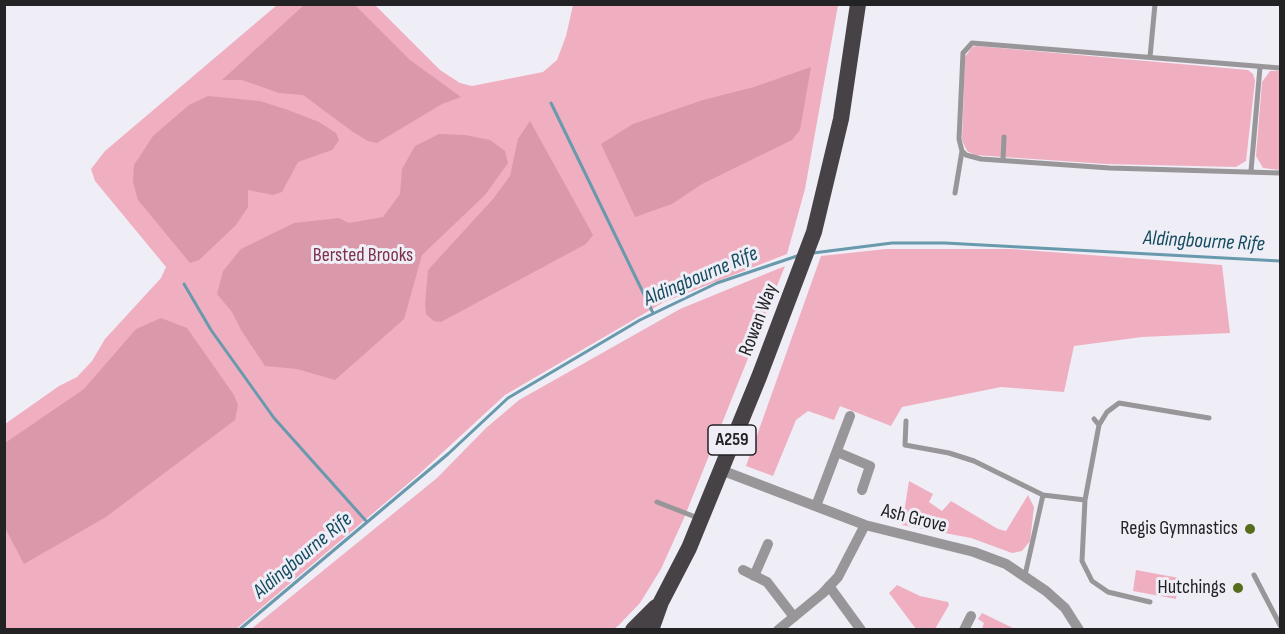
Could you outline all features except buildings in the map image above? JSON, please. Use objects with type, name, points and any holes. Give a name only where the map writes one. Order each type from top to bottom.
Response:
[{"type":"highway","name":"Rowan Way","points":[[651,630],[661,602],[701,519],[814,232],[841,119],[858,4]]},
{"type":"highway","name":"Rowan Way","points":[[633,630],[661,602]]},
{"type":"street","points":[[816,506],[850,416]]},
{"type":"street","points":[[837,452],[870,466],[862,490]]},
{"type":"street","name":"Ash Grove","points":[[721,470],[865,525],[974,552],[1025,575],[1065,608],[1079,630]]},
{"type":"street","points":[[778,630],[838,577],[865,525]]},
{"type":"street","points":[[754,576],[768,544]]},
{"type":"street","points":[[743,570],[767,582],[794,617]]},
{"type":"street","points":[[829,586],[861,630]]},
{"type":"street","points":[[964,630],[971,616]]},
{"type":"lane","points":[[1150,57],[1155,4]]},
{"type":"lane","points":[[955,193],[962,151],[959,139],[963,53],[972,43],[1281,68]]},
{"type":"lane","points":[[1251,171],[1260,67]]},
{"type":"lane","points":[[1003,160],[1004,137]]},
{"type":"lane","points":[[962,151],[971,157],[1110,168],[1281,173]]},
{"type":"lane","points":[[1149,602],[1108,592],[1092,581],[1082,561],[1085,500],[1099,425],[1107,412],[1119,403],[1209,418]]},
{"type":"lane","points":[[1094,419],[1099,425]]},
{"type":"lane","points":[[906,421],[904,446],[949,453],[974,461],[1043,495],[1085,500]]},
{"type":"lane","points":[[1025,575],[1043,495]]},
{"type":"lane","points":[[657,502],[701,519]]},
{"type":"lane","points":[[1254,575],[1281,625]]},
{"type":"green space","name":"Bersted Brooks","points":[[277,5],[375,5],[440,70],[460,83],[472,86],[543,72],[557,60],[566,36],[573,5],[838,5],[805,189],[787,254],[664,302],[505,395],[417,476],[236,629],[5,630],[5,424],[59,386],[77,377],[92,361],[105,339],[161,278],[166,267],[95,181],[91,169],[105,151]]},
{"type":"green space","points":[[304,5],[355,5],[410,60],[461,97],[442,104],[377,143],[368,141],[353,132],[303,95],[279,93],[242,80],[222,80]]},
{"type":"green space","points":[[972,47],[1248,70],[1253,74],[1255,81],[1246,161],[1236,167],[1106,164],[975,155],[967,151],[962,140],[965,57]]},
{"type":"green space","points":[[811,67],[800,130],[792,140],[702,184],[672,204],[635,217],[601,144],[633,124]]},
{"type":"green space","points":[[1270,71],[1280,71],[1280,170],[1263,168],[1256,156],[1262,82]]},
{"type":"green space","points":[[208,96],[260,101],[288,110],[319,122],[336,133],[339,140],[332,150],[298,162],[282,192],[273,195],[248,190],[248,207],[236,225],[199,260],[190,263],[138,200],[133,182],[134,165],[153,136],[189,105]]},
{"type":"green space","points":[[530,121],[593,235],[586,244],[441,322],[434,321],[426,314],[428,270],[493,199],[510,176],[518,139]]},
{"type":"green space","points":[[439,134],[465,135],[490,140],[505,151],[508,163],[485,195],[422,255],[404,319],[335,380],[297,369],[265,366],[232,312],[217,294],[223,271],[241,249],[294,223],[339,218],[349,223],[383,217],[400,194],[402,169],[415,146]]},
{"type":"green space","points":[[886,249],[1011,249],[1222,265],[1230,333],[1142,337],[1074,346],[1064,392],[1001,387],[902,407],[891,426],[840,406],[834,420],[808,411],[796,420],[773,476],[746,466],[821,256]]},
{"type":"green space","points":[[785,266],[684,518],[661,569],[640,603],[618,626],[612,630],[250,630],[437,478],[486,428],[519,400],[680,309]]},
{"type":"green space","points":[[161,318],[187,328],[234,395],[238,405],[235,420],[106,517],[24,564],[5,528],[5,443],[84,389],[136,329]]},
{"type":"green space","points":[[909,481],[933,494],[929,502],[942,511],[951,501],[998,529],[1006,531],[1028,495],[1034,507],[1030,541],[1022,551],[1012,553],[971,538],[902,525]]},
{"type":"green space","points":[[1136,570],[1179,578],[1176,599],[1133,591]]},
{"type":"green space","points":[[897,585],[920,596],[948,602],[949,605],[935,629],[916,629],[889,593]]},
{"type":"green space","points":[[982,613],[1015,629],[982,629],[984,623],[978,619]]},
{"type":"waterway","points":[[551,103],[653,313]]},
{"type":"waterway","name":"Aldingbourne Rife","points":[[813,253],[892,243],[945,243],[1280,261]]},
{"type":"waterway","name":"Aldingbourne Rife","points":[[239,630],[448,454],[508,398],[640,320],[717,283],[800,255]]},
{"type":"waterway","points":[[184,284],[211,330],[274,418],[367,522]]},
{"type":"place","name":"Regis Gymnastics","points":[[1250,529]]},
{"type":"place","name":"Hutchings","points":[[1238,588]]}]
